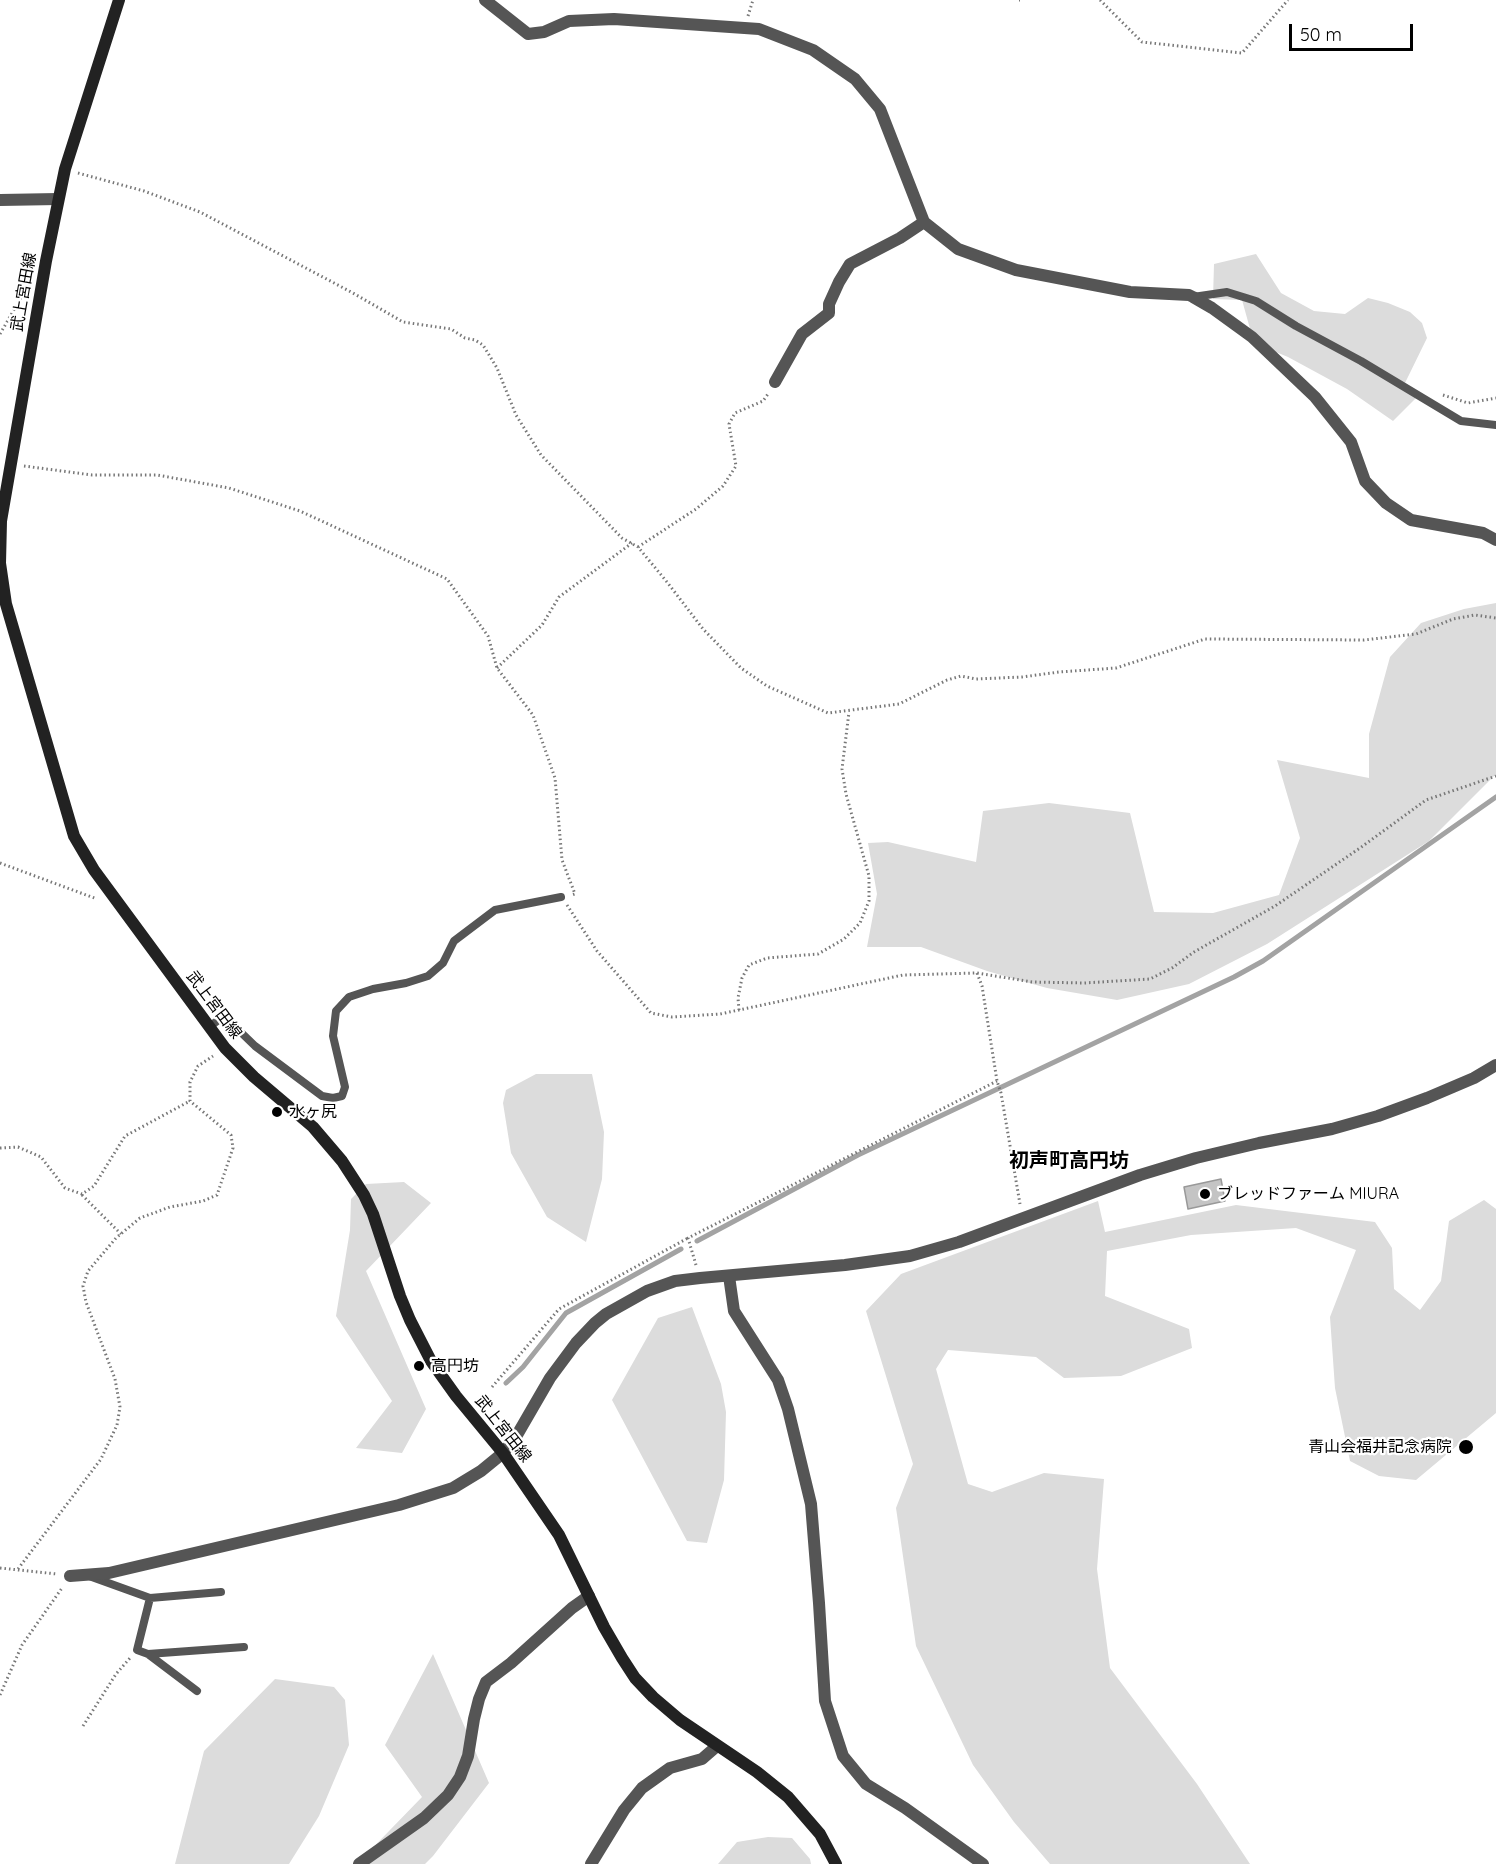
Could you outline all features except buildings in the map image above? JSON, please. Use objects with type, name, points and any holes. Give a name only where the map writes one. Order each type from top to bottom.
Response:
[{"type":"main road","name":"武上宮田線","points":[[118,0],[65,169],[58,199],[1,521],[0,563],[6,604],[74,836],[94,870],[121,908],[225,1048],[254,1077],[313,1127],[342,1161],[364,1195],[373,1214],[400,1296],[422,1344],[443,1378],[503,1453],[559,1535],[589,1596],[635,1678],[664,1708],[757,1772],[788,1797],[820,1834],[836,1864]]},
{"type":"street","points":[[485,0],[528,34],[544,32],[569,21],[614,19],[759,29],[813,50],[855,79],[879,109],[924,222],[958,249],[1016,270],[1130,292],[1189,295],[1212,308],[1252,337],[1316,397],[1351,442],[1365,481],[1386,503],[1411,520],[1483,534],[1496,540]]},
{"type":"street","points":[[0,200],[58,199]]},
{"type":"street","points":[[774,382],[802,334],[828,313],[839,282],[850,264],[900,238],[924,222]]},
{"type":"street","points":[[70,1576],[109,1573],[399,1505],[453,1488],[481,1471],[503,1453],[517,1435],[562,1360],[595,1323],[619,1306],[647,1291],[675,1281],[845,1265],[910,1256],[959,1242],[1140,1175],[1196,1158],[1259,1143],[1332,1130],[1378,1116],[1474,1078],[1496,1065]]},
{"type":"street","points":[[729,1276],[734,1311],[778,1380],[788,1409],[811,1504],[825,1701],[843,1756],[866,1784],[905,1808],[983,1864]]},
{"type":"street","points":[[359,1864],[424,1818],[448,1795],[460,1777],[468,1756],[478,1699],[486,1682],[589,1596]]},
{"type":"street","points":[[591,1864],[624,1810],[642,1788],[670,1768],[702,1759],[717,1746]]},
{"type":"lane","points":[[1192,297],[1227,292],[1256,301],[1461,421],[1496,425]]},
{"type":"lane","points":[[209,1027],[224,1016],[255,1046],[322,1096],[333,1098],[342,1096],[345,1087],[333,1036],[336,1011],[350,996],[428,976],[443,963],[454,941],[495,910],[561,897]]},
{"type":"lane","points":[[86,1575],[150,1598],[221,1592]]},
{"type":"lane","points":[[150,1598],[137,1650],[148,1654],[197,1691]]},
{"type":"lane","points":[[148,1654],[244,1647]]},
{"type":"path","points":[[1100,0],[1142,42],[1242,53],[1288,0]]},
{"type":"path","points":[[65,169],[144,191],[200,212],[353,293],[402,322],[451,329],[483,345],[497,368],[516,415],[541,455],[622,538],[638,547],[703,629],[741,668],[767,686],[828,713],[899,704],[947,680],[961,676],[976,679],[1022,677],[1116,668],[1205,639],[1364,640],[1416,634],[1454,619],[1475,615],[1496,618]]},
{"type":"path","points":[[0,334],[30,282]]},
{"type":"path","points":[[638,547],[696,509],[723,486],[736,466],[729,424],[735,413],[764,401],[774,382]]},
{"type":"path","points":[[1438,393],[1468,403],[1496,398]]},
{"type":"path","points":[[12,465],[92,475],[157,475],[229,488],[300,511],[447,579],[488,636],[497,668],[533,715],[555,778],[562,860],[575,894],[561,897],[597,951],[651,1013],[672,1017],[720,1014],[903,975],[977,973],[1032,982],[1084,983],[1150,979],[1275,906],[1426,800],[1496,776]]},
{"type":"path","points":[[497,668],[542,626],[559,597],[632,543]]},
{"type":"path","points":[[739,1010],[738,998],[742,978],[749,965],[767,958],[818,954],[844,939],[860,923],[869,901],[869,876],[846,794],[842,769],[849,712]]},
{"type":"path","points":[[0,863],[121,908]]},
{"type":"path","points":[[977,973],[982,986],[1023,1220]]},
{"type":"path","points":[[190,1101],[190,1082],[198,1066],[225,1048]]},
{"type":"path","points":[[492,1387],[559,1309],[688,1238],[998,1083]]},
{"type":"path","points":[[82,1194],[94,1186],[125,1136],[190,1101]]},
{"type":"path","points":[[18,1569],[101,1460],[117,1425],[120,1407],[115,1379],[86,1302],[83,1286],[88,1271],[116,1238],[140,1218],[170,1207],[203,1201],[216,1195],[234,1148],[231,1135],[190,1101]]},
{"type":"path","points":[[0,1148],[18,1147],[40,1157],[65,1188],[82,1194],[121,1234]]},
{"type":"path","points":[[688,1238],[700,1278]]},
{"type":"path","points":[[0,1568],[70,1576],[22,1645],[0,1695]]},
{"type":"path","points":[[83,1726],[116,1674],[137,1650]]},
{"type":"shaded area","points":[[1256,254],[1281,293],[1314,311],[1345,314],[1368,298],[1410,312],[1422,323],[1427,338],[1405,383],[1421,393],[1393,421],[1347,389],[1288,357],[1254,343],[1242,300],[1213,299],[1214,264]]},
{"type":"shaded area","points":[[1496,603],[1496,774],[1429,841],[1267,944],[1189,984],[1117,1000],[1047,988],[987,971],[921,947],[867,947],[877,894],[868,843],[888,842],[976,862],[983,811],[1049,803],[1130,813],[1154,912],[1213,913],[1279,895],[1300,838],[1277,760],[1369,778],[1369,734],[1390,657],[1421,623],[1464,609]]},
{"type":"shaded area","points":[[536,1074],[592,1074],[604,1132],[602,1179],[586,1242],[547,1217],[511,1153],[503,1103],[506,1090]]},
{"type":"shaded area","points":[[404,1182],[431,1203],[366,1271],[426,1409],[402,1453],[356,1448],[392,1401],[336,1316],[350,1230],[351,1199],[366,1184]]},
{"type":"shaded area","points":[[1484,1200],[1496,1209],[1496,1413],[1416,1480],[1379,1476],[1350,1461],[1335,1388],[1330,1317],[1356,1250],[1296,1228],[1191,1235],[1107,1251],[1105,1296],[1189,1329],[1192,1348],[1121,1376],[1064,1378],[1036,1357],[948,1350],[936,1369],[968,1484],[992,1492],[1044,1473],[1104,1479],[1097,1569],[1110,1668],[1197,1784],[1250,1864],[1050,1864],[1014,1822],[973,1765],[916,1646],[896,1508],[913,1464],[866,1311],[901,1274],[1098,1201],[1105,1232],[1236,1205],[1375,1222],[1392,1248],[1394,1289],[1420,1310],[1441,1281],[1449,1221]]},
{"type":"shaded area","points":[[692,1307],[721,1384],[726,1412],[724,1480],[707,1543],[687,1541],[612,1400],[658,1318]]},
{"type":"shaded area","points":[[433,1654],[489,1783],[425,1864],[357,1864],[422,1797],[385,1745]]},
{"type":"shaded area","points":[[275,1679],[334,1687],[345,1700],[349,1745],[319,1816],[289,1864],[175,1864],[204,1751]]},
{"type":"shaded area","points":[[768,1837],[792,1838],[810,1859],[811,1864],[718,1864],[737,1842]]},
{"type":"waterway","points":[[697,1241],[858,1155],[1234,977],[1263,961],[1496,797]]},
{"type":"waterway","points":[[506,1383],[523,1367],[566,1313],[681,1249]]},
{"type":"place","name":"水ヶ尻","points":[[277,1112]]},
{"type":"place","name":"ブレッドファーム MIURA","points":[[1205,1194]]},
{"type":"place","name":"高円坊","points":[[419,1366]]},
{"type":"place","name":"青山会福井記念病院","points":[[1466,1447]]},
{"type":"district","name":"初声町高円坊","points":[[1069,1161]]}]
